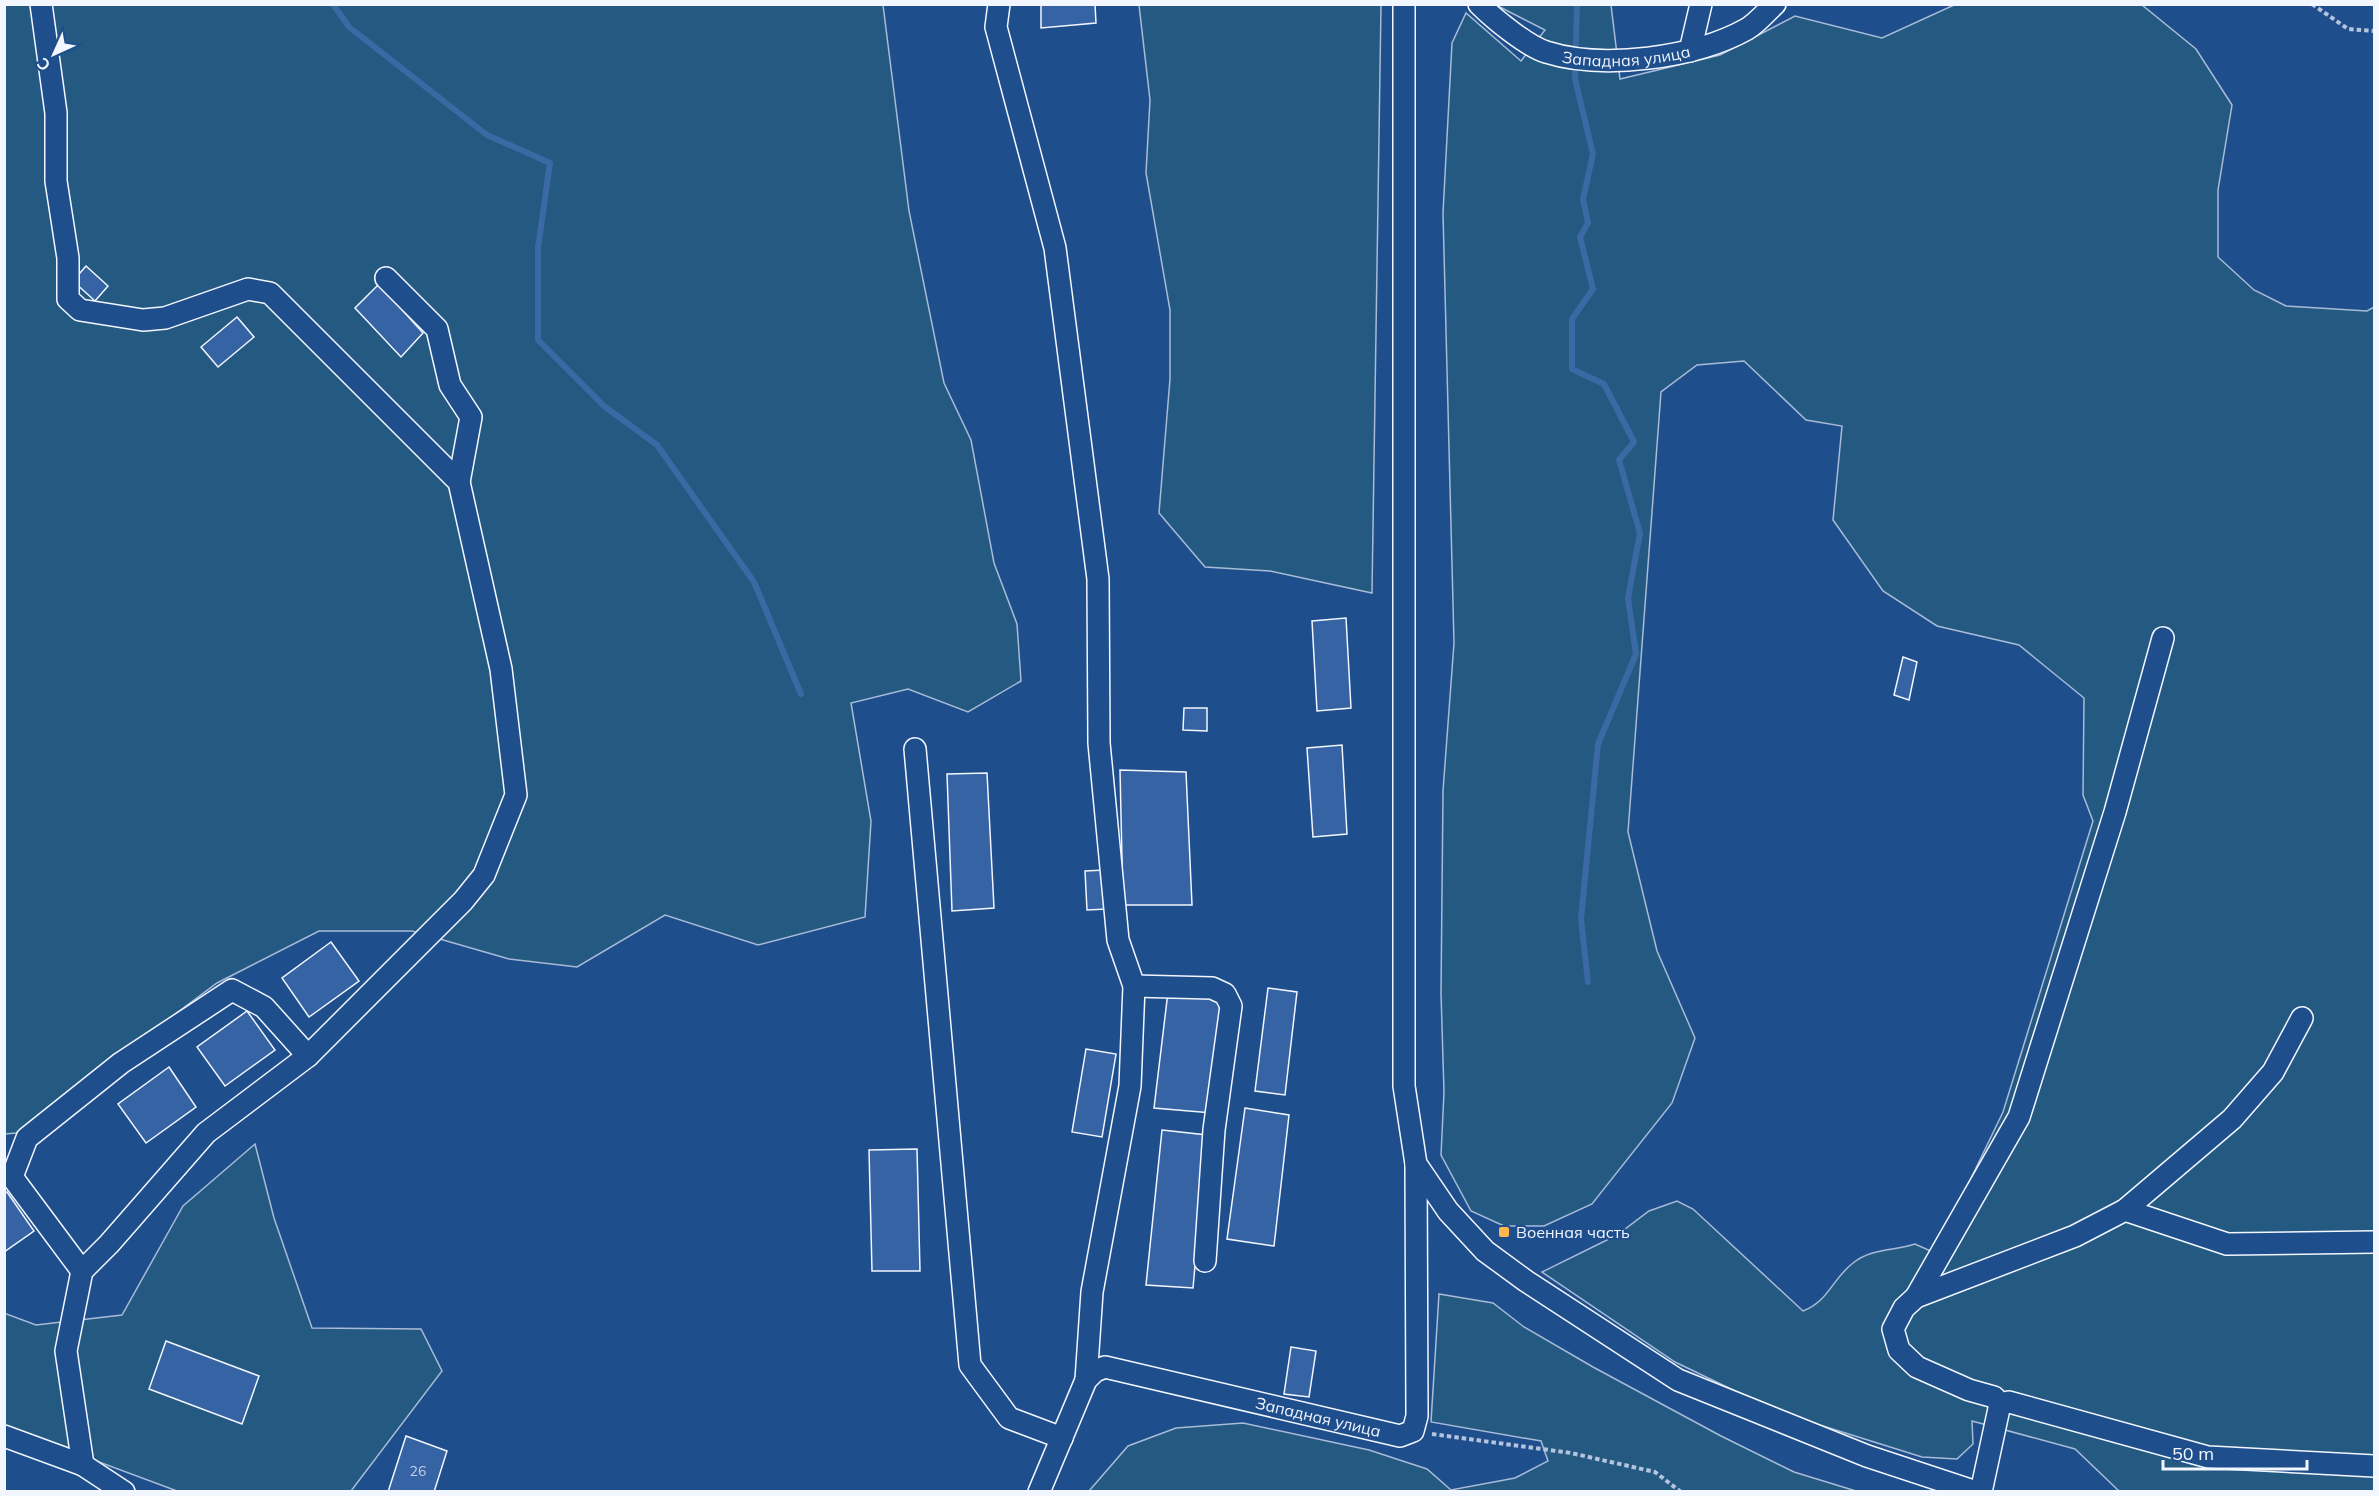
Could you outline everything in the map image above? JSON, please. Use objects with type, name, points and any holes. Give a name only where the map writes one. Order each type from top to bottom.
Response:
[{"type":"street","points":[[41,4],[56,113],[56,181],[68,258],[68,298],[80,310],[143,320],[165,318],[248,289],[270,292],[459,482]]},
{"type":"street","points":[[999,4],[996,27],[1055,248],[1098,579],[1099,743],[1118,940],[1134,986],[1130,1086],[1092,1292],[1086,1380],[1039,1491]]},
{"type":"street","points":[[1404,4],[1404,1086],[1416,1164],[1417,1416],[1413,1431]]},
{"type":"street","name":"Западная улица","points":[[1479,4],[1497,22],[1545,52],[1615,62],[1690,51],[1748,28],[1775,4]]},
{"type":"street","points":[[1690,51],[1701,4]]},
{"type":"street","points":[[83,1465],[66,1351],[82,1271],[109,1245],[206,1133],[308,1056],[462,901],[484,875],[516,795],[501,669],[459,482],[471,417],[450,385],[437,329],[386,278]]},
{"type":"street","points":[[2000,1404],[1994,1397],[1969,1390],[1917,1366],[1899,1350],[1893,1329],[1904,1308],[1916,1297],[2019,1117],[2115,812],[2163,638]]},
{"type":"street","points":[[915,749],[970,1365],[1008,1418],[1062,1438]]},
{"type":"street","points":[[1134,986],[1212,988],[1225,994],[1231,1006],[1215,1130],[1205,1261]]},
{"type":"street","points":[[82,1271],[12,1177],[27,1138],[121,1063],[232,990],[264,1007],[308,1056]]},
{"type":"street","points":[[1916,1297],[2074,1236],[2125,1210],[2232,1119],[2273,1072],[2302,1018]]},
{"type":"street","points":[[1416,1164],[1448,1211],[1485,1251],[1526,1281],[1677,1380],[1867,1456],[1978,1491],[2000,1404]]},
{"type":"street","points":[[2125,1210],[2227,1244],[2374,1242]]},
{"type":"street","name":"Западная улица","points":[[1086,1380],[1095,1371],[1105,1367],[1400,1436],[1413,1431]]},
{"type":"street","points":[[2000,1404],[2009,1402],[2208,1457],[2374,1467]]},
{"type":"street","points":[[4,1436],[83,1465],[124,1491]]},
{"type":"path","points":[[2312,4],[2348,29],[2374,32]]},
{"type":"path","points":[[1413,1431],[1571,1453],[1655,1472],[1681,1491]]},
{"type":"shaded area","points":[[5,5],[883,5],[909,211],[944,383],[971,440],[994,563],[1017,624],[1021,681],[968,712],[908,689],[851,703],[871,821],[865,917],[758,945],[665,915],[577,967],[509,959],[412,931],[319,931],[217,983],[16,1133],[5,1134]]},
{"type":"shaded area","points":[[1139,5],[1381,5],[1372,593],[1270,571],[1205,567],[1159,513],[1170,379],[1170,310],[1146,173],[1150,100]]},
{"type":"shaded area","points":[[1496,5],[1611,5],[1620,79],[1720,55],[1795,16],[1882,38],[1954,5],[2142,5],[2196,49],[2232,105],[2218,190],[2218,257],[2254,290],[2286,306],[2367,311],[2374,307],[2374,1491],[2119,1491],[2075,1449],[1972,1421],[1973,1444],[1957,1459],[1922,1457],[1807,1421],[1733,1390],[1675,1362],[1542,1272],[1617,1235],[1649,1211],[1677,1201],[1693,1209],[1803,1311],[1819,1302],[1846,1269],[1860,1258],[1875,1252],[1915,1244],[1935,1253],[2003,1112],[2093,821],[2083,795],[2084,698],[2019,645],[1937,626],[1883,591],[1833,520],[1842,426],[1806,420],[1744,361],[1697,365],[1661,392],[1628,832],[1657,951],[1695,1038],[1672,1103],[1592,1204],[1544,1226],[1504,1226],[1471,1211],[1441,1155],[1444,1092],[1441,993],[1443,791],[1454,643],[1443,213],[1452,43],[1466,13],[1521,61],[1545,30]]},
{"type":"shaded area","points":[[255,1144],[274,1218],[312,1328],[421,1329],[442,1371],[351,1491],[177,1491],[5,1427],[4,1313],[36,1325],[122,1315],[183,1206]]},
{"type":"shaded area","points":[[1439,1294],[1493,1303],[1524,1327],[1721,1436],[1794,1472],[1856,1491],[1089,1491],[1128,1446],[1176,1428],[1243,1423],[1369,1450],[1427,1469],[1451,1490],[1515,1478],[1548,1461],[1541,1441],[1431,1422]]},
{"type":"building","points":[[1041,4],[1095,4],[1096,23],[1041,28]]},
{"type":"building","points":[[86,266],[108,286],[95,301],[73,281]]},
{"type":"building","points":[[379,284],[423,333],[401,357],[355,308]]},
{"type":"building","points":[[237,317],[254,337],[218,367],[201,347]]},
{"type":"building","points":[[1346,618],[1351,708],[1317,711],[1312,621]]},
{"type":"building","points":[[1903,657],[1917,662],[1909,700],[1894,695]]},
{"type":"building","points":[[1184,708],[1207,708],[1207,731],[1183,730]]},
{"type":"building","points":[[1342,745],[1347,834],[1313,837],[1307,748]]},
{"type":"building","points":[[1120,770],[1186,772],[1192,905],[1123,905]]},
{"type":"building","points":[[987,773],[994,908],[952,911],[947,774]]},
{"type":"building","points":[[1105,870],[1107,909],[1087,910],[1085,871]]},
{"type":"building","points":[[331,942],[359,981],[309,1017],[282,978]]},
{"type":"building","points":[[1268,988],[1297,992],[1285,1095],[1255,1091]]},
{"type":"building","points":[[1168,992],[1224,999],[1212,1113],[1154,1108]]},
{"type":"building","points":[[247,1011],[275,1050],[225,1086],[197,1047]]},
{"type":"building","points":[[1086,1049],[1116,1054],[1102,1137],[1072,1132]]},
{"type":"building","points":[[169,1067],[196,1107],[146,1143],[118,1104]]},
{"type":"building","points":[[1245,1108],[1289,1115],[1274,1246],[1227,1239]]},
{"type":"building","points":[[1162,1130],[1207,1135],[1193,1288],[1146,1285]]},
{"type":"building","points":[[917,1149],[920,1271],[872,1271],[869,1150]]},
{"type":"building","points":[[7,1192],[34,1231],[4,1252],[4,1193]]},
{"type":"building","points":[[166,1341],[259,1376],[242,1424],[149,1389]]},
{"type":"building","points":[[1291,1347],[1316,1351],[1309,1397],[1284,1394]]},
{"type":"building","points":[[406,1436],[447,1451],[434,1492],[388,1492]]},
{"type":"waterway","points":[[333,4],[349,27],[487,135],[550,163],[538,248],[538,340],[604,406],[657,445],[754,582],[801,694]]},
{"type":"waterway","points":[[1577,4],[1575,79],[1593,154],[1583,199],[1588,223],[1580,237],[1593,289],[1572,319],[1572,369],[1604,384],[1634,442],[1619,460],[1640,533],[1628,598],[1636,654],[1598,744],[1581,919],[1588,982]]},
{"type":"place","name":"Военная часть","points":[[1504,1232]]}]
